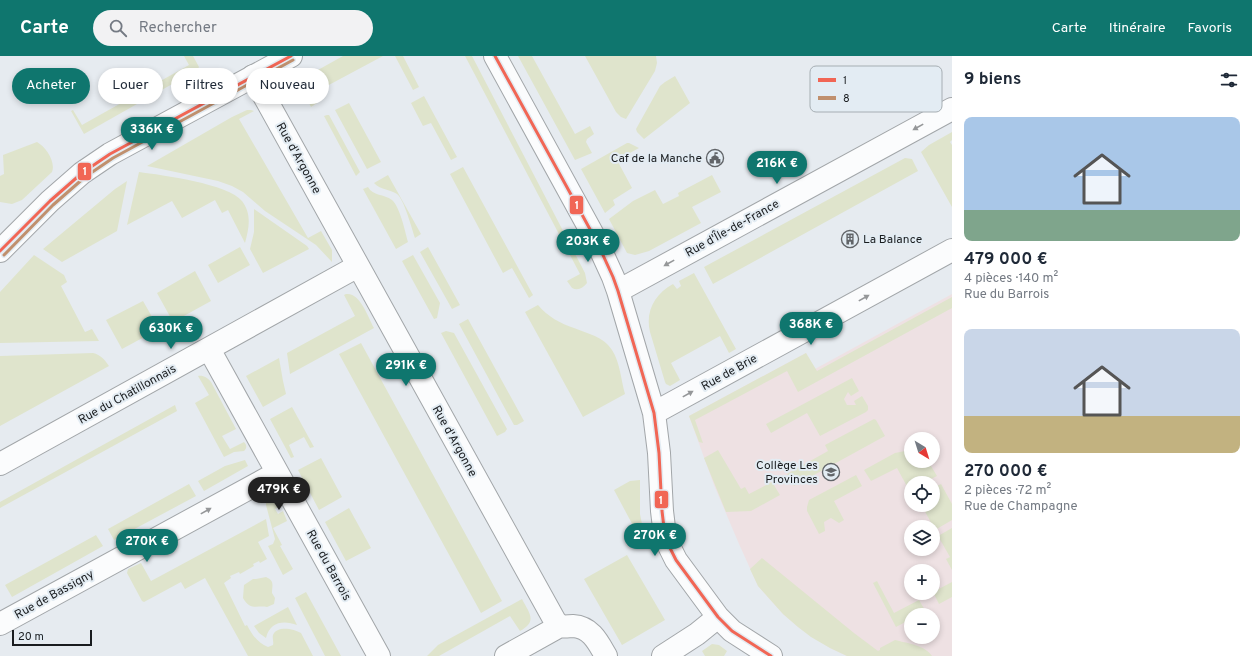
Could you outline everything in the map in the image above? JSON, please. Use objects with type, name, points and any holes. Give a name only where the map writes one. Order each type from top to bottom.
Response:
[{"type":"street","points":[[269,68],[291,56]]},
{"type":"street","points":[[495,56],[597,242],[613,277],[654,413],[659,453],[665,536],[676,560],[718,617],[732,631],[771,656]]},
{"type":"street","points":[[3,241],[82,173],[110,154],[246,80]]},
{"type":"street","name":"Rue d'Argonne","points":[[269,104],[551,614],[560,626]]},
{"type":"street","name":"Rue d'Île-de-France","points":[[618,291],[952,109]]},
{"type":"street","name":"Rue de Brie","points":[[654,413],[952,250]]},
{"type":"street","name":"Rue du Chatillonnais","points":[[0,464],[358,266]]},
{"type":"street","name":"Rue du Barrois","points":[[209,349],[379,656]]},
{"type":"street","name":"Rue de Bassigny","points":[[0,624],[277,473]]},
{"type":"street","points":[[663,656],[697,634],[718,617]]},
{"type":"street","points":[[506,656],[560,626],[574,626],[587,630],[593,636],[606,656]]},
{"type":"shaded area","name":"Collège Les Provinces","points":[[952,294],[952,656],[847,656],[830,648],[798,627],[783,614],[758,586],[714,485],[689,416],[806,353],[815,369]]},
{"type":"green space","points":[[184,56],[193,56],[199,67],[184,68],[189,65]]},
{"type":"green space","points":[[343,56],[383,56],[329,85],[329,68],[321,68]]},
{"type":"green space","points":[[395,56],[403,56],[419,87],[413,90]]},
{"type":"green space","points":[[465,56],[472,56],[585,273],[587,283],[584,286],[576,289],[572,288],[567,281],[580,274]]},
{"type":"green space","points":[[518,56],[532,56],[575,134],[590,126],[594,134],[587,139],[586,142],[592,153],[575,160]]},
{"type":"green space","points":[[585,56],[656,56],[657,63],[655,71],[626,119],[621,117],[616,112]]},
{"type":"green space","points":[[171,75],[171,85],[163,89],[163,80]]},
{"type":"green space","points":[[675,76],[690,103],[644,139],[636,129],[660,86]]},
{"type":"green space","points":[[424,96],[457,157],[451,160],[431,123],[423,126],[411,103]]},
{"type":"green space","points":[[349,103],[381,162],[367,169],[335,110]]},
{"type":"green space","points":[[119,104],[137,104],[84,134],[71,111],[73,110],[82,125]]},
{"type":"green space","points":[[247,110],[254,111],[239,119],[308,238],[321,231],[332,250],[332,262],[316,245],[265,211],[243,192],[232,186],[218,181],[147,166],[232,117]]},
{"type":"green space","points":[[329,115],[360,172],[356,176],[324,116]]},
{"type":"green space","points":[[952,132],[952,140],[950,142],[952,145],[952,207],[921,152],[929,145]]},
{"type":"green space","points":[[37,142],[44,147],[51,159],[53,164],[52,172],[22,200],[12,204],[0,202],[0,176],[4,174],[3,155]]},
{"type":"green space","points":[[627,143],[639,148],[617,160],[632,188],[613,200],[615,205],[605,213],[581,169]]},
{"type":"green space","points":[[905,158],[912,159],[918,171],[713,284],[704,267]]},
{"type":"green space","points":[[463,167],[533,295],[529,298],[512,268],[503,273],[450,174]]},
{"type":"green space","points":[[139,172],[194,181],[210,185],[235,195],[242,201],[247,211],[249,221],[245,243],[228,210],[222,213],[215,200],[182,218],[172,201],[127,225]]},
{"type":"green space","points":[[388,175],[421,234],[415,238],[400,197],[394,192],[379,187],[374,183]]},
{"type":"green space","points":[[712,175],[721,192],[692,207],[701,223],[649,251],[635,255],[627,253],[609,219],[633,201],[655,190],[663,204],[679,196],[678,193]]},
{"type":"green space","points":[[127,181],[117,231],[62,262],[43,249],[115,189]]},
{"type":"green space","points":[[368,187],[373,192],[392,200],[395,203],[402,220],[408,242],[396,249],[363,189]]},
{"type":"green space","points":[[254,209],[307,246],[309,249],[263,273],[250,249],[254,232]]},
{"type":"green space","points":[[240,247],[250,265],[218,283],[208,265]]},
{"type":"green space","points":[[428,247],[460,305],[452,309],[420,252]]},
{"type":"green space","points":[[34,255],[64,275],[67,282],[61,286],[85,332],[92,329],[99,341],[0,343],[0,292]]},
{"type":"green space","points":[[413,255],[440,303],[437,318],[434,319],[402,261]]},
{"type":"green space","points":[[195,271],[211,301],[173,322],[157,293]]},
{"type":"green space","points":[[694,273],[736,349],[729,353],[720,336],[671,363],[680,380],[670,386],[665,382],[650,332],[650,310],[656,298],[661,293],[673,284],[677,289],[681,286],[679,281]]},
{"type":"green space","points":[[351,294],[359,301],[374,328],[290,374],[287,353],[355,316],[344,295]]},
{"type":"green space","points":[[952,297],[952,308],[798,392],[787,371],[695,420],[703,443],[699,442],[689,416],[806,353],[817,371]]},
{"type":"green space","points":[[143,301],[159,329],[122,349],[106,320]]},
{"type":"green space","points":[[538,305],[559,322],[600,338],[608,345],[617,360],[625,394],[583,417],[525,312]]},
{"type":"green space","points":[[468,319],[524,421],[517,425],[514,425],[459,324]]},
{"type":"green space","points":[[446,331],[454,333],[507,429],[505,432],[497,436],[441,333]]},
{"type":"green space","points":[[361,343],[502,601],[481,613],[339,354]]},
{"type":"green space","points":[[93,353],[102,358],[109,366],[0,426],[0,356]]},
{"type":"green space","points":[[279,358],[286,394],[263,407],[246,376]]},
{"type":"green space","points":[[198,376],[205,377],[211,382],[236,429],[222,436],[230,449],[244,442],[246,444],[246,449],[244,451],[234,452],[224,457],[195,403],[209,395]]},
{"type":"green space","points":[[852,378],[859,391],[851,396],[848,392],[844,399],[847,405],[856,405],[854,401],[862,396],[868,406],[868,410],[866,412],[820,436],[807,413],[771,433],[766,424]]},
{"type":"green space","points":[[175,405],[177,411],[0,508],[0,502]]},
{"type":"green space","points":[[292,407],[314,447],[310,448],[304,437],[289,445],[294,457],[291,458],[270,419]]},
{"type":"green space","points":[[874,419],[885,436],[794,486],[787,474],[828,451],[825,445]]},
{"type":"green space","points":[[718,450],[741,489],[745,487],[749,494],[772,482],[780,495],[751,511],[726,512],[704,458]]},
{"type":"green space","points":[[904,451],[904,468],[932,468],[937,476],[904,476],[904,481],[897,468],[871,481],[864,470],[895,453]]},
{"type":"green space","points":[[321,458],[342,497],[319,510],[298,470]]},
{"type":"green space","points":[[245,460],[248,466],[204,491],[198,481],[225,466]]},
{"type":"green space","points":[[856,475],[862,486],[834,501],[844,520],[839,523],[831,518],[824,522],[825,531],[819,534],[807,511],[809,500]]},
{"type":"green space","points":[[640,480],[640,514],[643,529],[637,533],[614,490],[630,481]]},
{"type":"green space","points":[[189,484],[196,496],[114,540],[108,529]]},
{"type":"green space","points":[[940,484],[952,504],[952,520],[940,527],[940,520],[930,520],[925,512],[940,512]]},
{"type":"green space","points":[[266,497],[274,500],[280,506],[275,509],[278,514],[283,511],[287,521],[273,528],[282,545],[280,546],[293,569],[283,575],[268,546],[273,544],[275,539],[266,505]]},
{"type":"green space","points":[[349,508],[371,548],[346,561],[325,522]]},
{"type":"green space","points":[[266,519],[269,536],[258,542],[267,559],[260,563],[259,561],[253,564],[254,566],[240,574],[239,572],[230,576],[231,578],[224,583],[245,626],[247,625],[258,641],[268,647],[273,645],[273,635],[278,630],[294,630],[301,633],[313,656],[248,656],[205,578],[185,589],[181,582],[144,602],[142,601],[127,573],[128,569],[141,563],[151,581]]},
{"type":"green space","points":[[952,528],[952,570],[946,559],[950,557],[940,540],[940,535]]},
{"type":"green space","points":[[96,535],[103,546],[12,597],[5,585]]},
{"type":"green space","points":[[627,555],[665,620],[622,645],[584,579]]},
{"type":"green space","points":[[762,558],[878,651],[880,648],[895,640],[904,642],[904,644],[912,644],[925,649],[932,656],[847,656],[830,648],[811,637],[783,614],[758,586],[750,569]]},
{"type":"green space","points":[[266,577],[272,582],[272,593],[275,598],[274,604],[267,607],[254,607],[248,605],[243,598],[244,585],[253,579]]},
{"type":"green space","points":[[877,581],[894,613],[919,600],[924,608],[904,608],[904,623],[896,627],[873,583]]},
{"type":"green space","points":[[952,582],[952,597],[939,604],[937,600],[940,600],[940,588]]},
{"type":"green space","points":[[306,592],[341,656],[325,656],[295,598]]},
{"type":"green space","points":[[522,599],[529,613],[530,620],[529,624],[520,631],[510,616],[439,656],[427,656],[438,645]]},
{"type":"green space","points":[[288,607],[297,625],[292,623],[278,624],[271,629],[266,638],[259,633],[254,626]]},
{"type":"green space","points":[[712,644],[719,645],[727,651],[724,656],[705,656],[702,651]]},
{"type":"transit line","name":"1","points":[[0,251],[50,201],[82,173],[110,154],[291,56]]},
{"type":"transit line","name":"1","points":[[495,56],[597,242],[618,291],[654,413],[659,453],[662,511],[667,542],[676,560],[718,617],[732,631],[771,656]]},
{"type":"transit line","name":"8","points":[[4,255],[53,205],[85,177],[113,158],[293,60]]},
{"type":"place","name":"Caf de la Manche","points":[[715,158]]},
{"type":"place","name":"La Balance","points":[[850,239]]},
{"type":"place","name":"Collège Les Provinces","points":[[831,472]]}]
